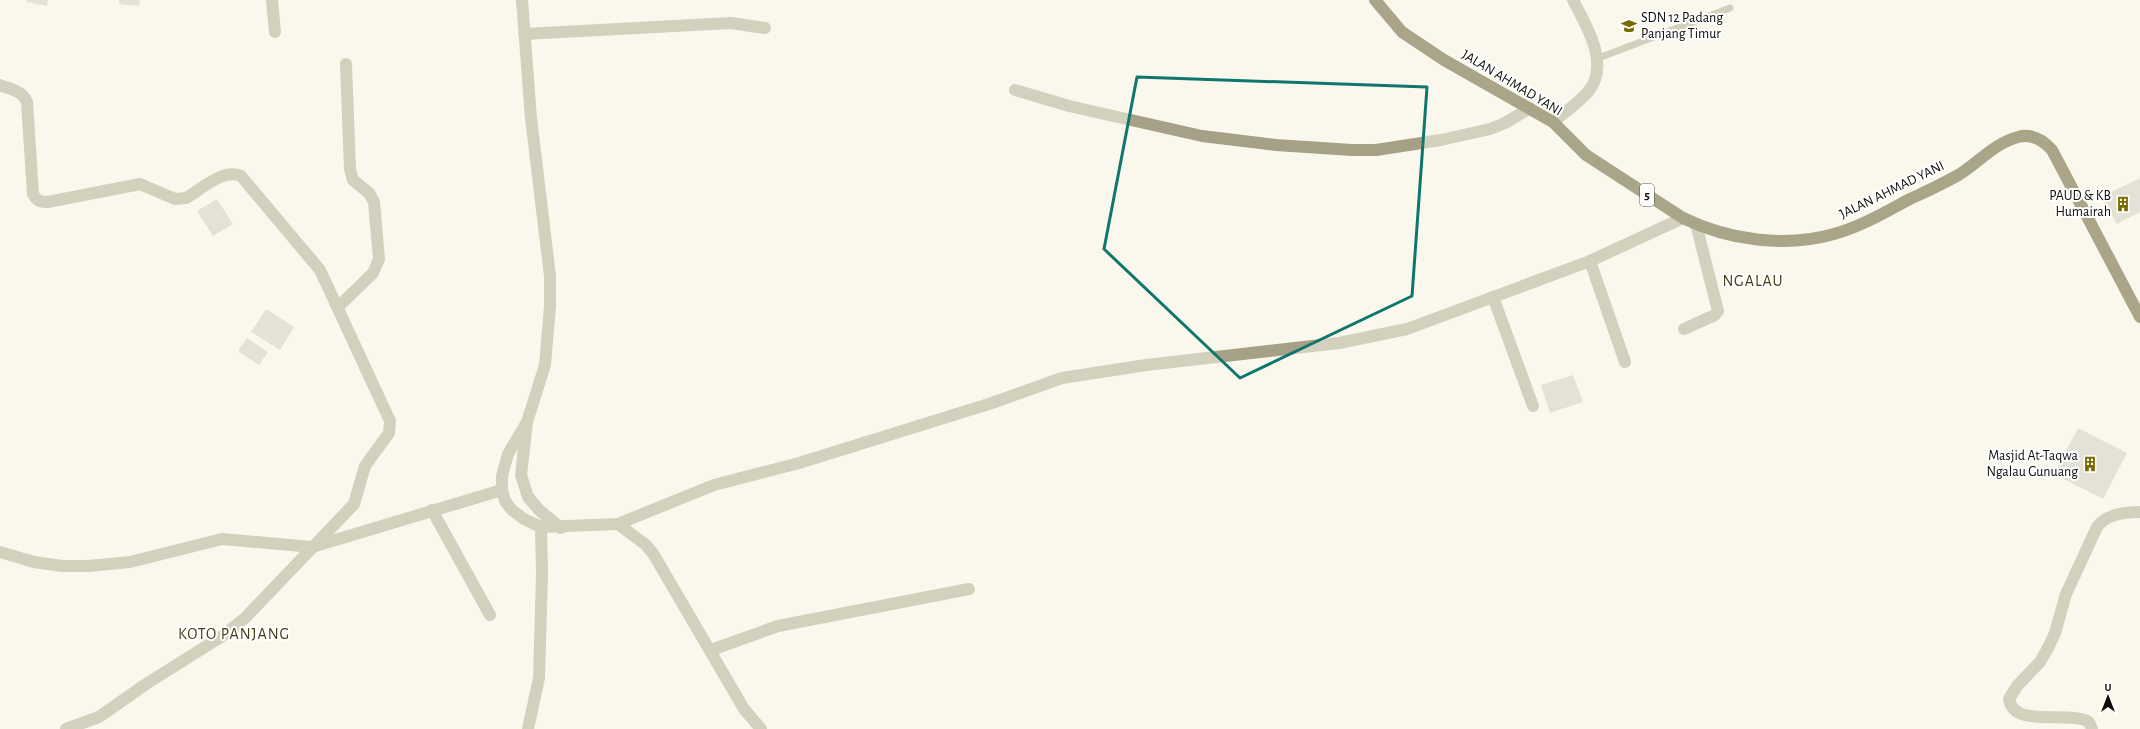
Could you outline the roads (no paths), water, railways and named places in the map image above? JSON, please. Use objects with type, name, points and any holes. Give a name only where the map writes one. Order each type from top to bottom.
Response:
[{"type":"highway","name":"JALAN AHMAD YANI","points":[[1375,0],[1402,32],[1444,60],[1553,122],[1586,154],[1683,218],[1696,224],[1742,237],[1769,241],[1801,240],[1834,234],[1865,222],[1959,174],[2003,142],[2019,136],[2029,135],[2045,142],[2052,150],[2140,317]]},
{"type":"street","points":[[272,0],[274,32]]},
{"type":"street","points":[[522,0],[531,118],[550,276],[550,306],[545,365],[527,422],[521,475],[528,497],[539,510],[561,528]]},
{"type":"street","points":[[1553,122],[1588,92],[1595,77],[1596,59],[1594,42],[1573,0]]},
{"type":"street","points":[[524,34],[731,23],[765,28]]},
{"type":"street","points":[[338,307],[373,273],[379,259],[374,202],[369,193],[353,180],[350,169],[346,64]]},
{"type":"street","points":[[0,85],[20,93],[25,97],[27,102],[33,194],[36,199],[48,202],[140,184],[175,199],[181,199],[186,198],[226,174],[234,173],[242,176],[320,270],[390,421],[389,432],[365,466],[354,504],[246,618],[224,635],[146,684],[99,717],[66,729]]},
{"type":"street","points":[[1015,90],[1068,106],[1202,136],[1276,145],[1352,150],[1376,150],[1441,140],[1490,129],[1505,123],[1530,108]]},
{"type":"street","points":[[527,422],[508,454],[502,476],[502,490],[505,501],[512,510],[524,519],[541,527],[561,528],[618,524],[714,485],[799,463],[985,405],[1062,378],[1146,365],[1339,343],[1407,329],[1590,261],[1683,218]]},
{"type":"street","points":[[1684,329],[1715,315],[1718,311],[1696,224]]},
{"type":"street","points":[[1590,261],[1625,362]]},
{"type":"street","points":[[1493,297],[1533,406]]},
{"type":"street","points":[[0,552],[34,562],[62,566],[88,566],[130,562],[222,539],[312,547],[502,490]]},
{"type":"street","points":[[432,510],[490,615]]},
{"type":"street","points":[[2092,729],[2089,722],[2078,718],[2024,716],[2011,706],[2009,699],[2017,686],[2040,662],[2049,646],[2055,633],[2066,594],[2096,527],[2104,520],[2116,515],[2140,512]]},
{"type":"street","points":[[618,524],[646,545],[654,555],[711,650],[744,709],[761,729]]},
{"type":"street","points":[[528,729],[539,678],[542,574],[541,527]]},
{"type":"street","points":[[711,650],[778,626],[969,589]]},
{"type":"lane","points":[[1596,59],[1730,8]]},
{"type":"place","name":"SDN 12 Padang Panjang Timur","points":[[1629,26]]},
{"type":"place","name":"PAUD & KB Humairah","points":[[2123,204]]},
{"type":"place","name":"Masjid At-Taqwa Ngalau Gunuang","points":[[2090,464]]},
{"type":"district","name":"NGALAU","points":[[1753,281]]},
{"type":"district","name":"KOTO PANJANG","points":[[234,634]]}]
